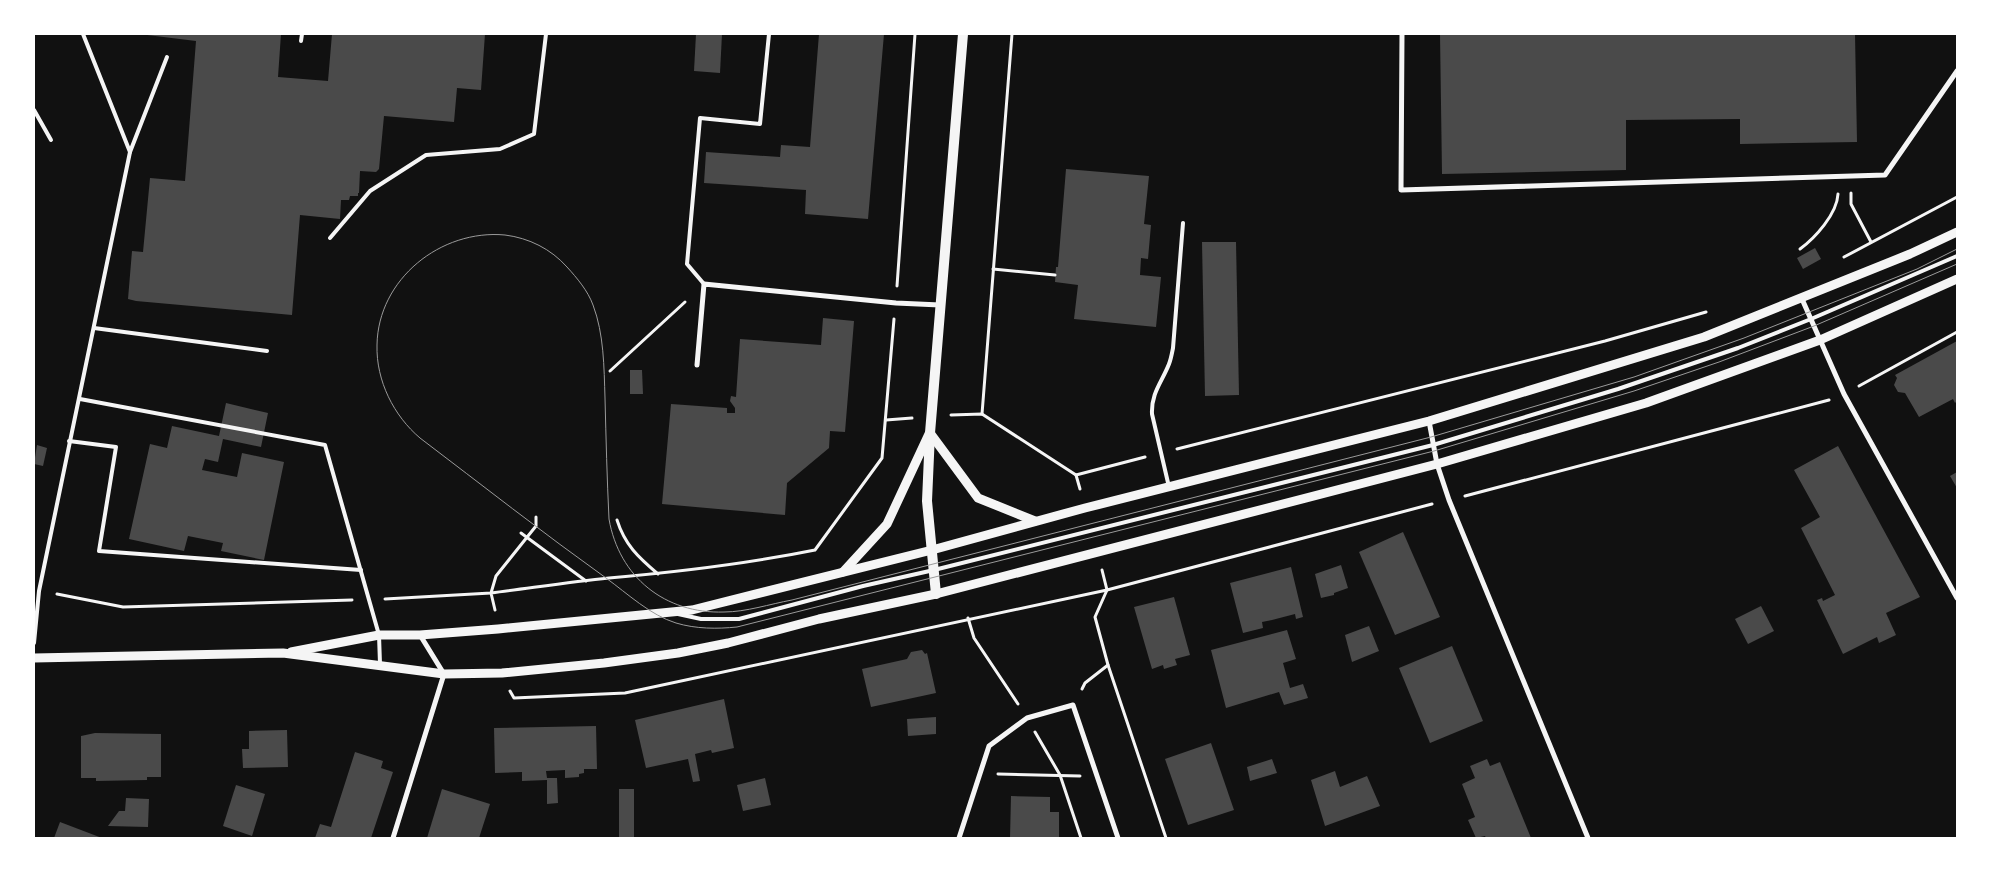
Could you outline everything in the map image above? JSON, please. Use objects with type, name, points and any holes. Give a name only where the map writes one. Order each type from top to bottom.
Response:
[{"type":"main road","points":[[936,594],[927,501],[930,433],[963,34]]},
{"type":"street","points":[[1402,34],[1402,190],[1885,175],[1957,72]]},
{"type":"street","points":[[283,653],[379,635],[420,635],[498,629],[692,610],[932,550],[1035,521],[1429,420],[1704,337],[1802,299],[1910,254],[1957,232]]},
{"type":"street","points":[[34,658],[283,653],[444,674],[502,673],[604,664],[678,653],[728,643],[819,619],[936,594],[1437,464],[1646,403],[1820,340],[1957,279]]},
{"type":"street","points":[[697,365],[704,284],[896,303],[940,305]]},
{"type":"street","points":[[1802,299],[1844,394],[1957,598]]},
{"type":"street","points":[[1429,420],[1437,464],[1449,500],[1588,838]]},
{"type":"street","points":[[843,572],[887,524],[930,433],[978,498],[1035,521]]},
{"type":"street","points":[[393,838],[444,674],[420,635]]},
{"type":"street","points":[[959,838],[989,746],[1027,718],[1073,705],[1118,838]]},
{"type":"lane","points":[[82,34],[130,152]]},
{"type":"lane","points":[[301,41],[302,34]]},
{"type":"lane","points":[[330,238],[370,190],[426,155],[500,149],[534,134],[546,34]]},
{"type":"lane","points":[[704,284],[687,264],[700,118],[760,124],[769,34]]},
{"type":"lane","points":[[34,643],[39,591],[130,152],[167,57]]},
{"type":"lane","points":[[34,110],[51,140]]},
{"type":"lane","points":[[1169,487],[1151,404],[1169,365],[1173,348],[1183,223]]},
{"type":"lane","points":[[671,612],[701,620],[739,619],[863,586],[934,570],[1433,445],[1637,382],[1738,348],[1811,319],[1957,256]]},
{"type":"lane","points":[[94,328],[267,351]]},
{"type":"lane","points":[[80,399],[325,445],[379,635],[380,667]]},
{"type":"lane","points":[[69,440],[116,447],[98,551],[361,570]]},
{"type":"path","points":[[39,591],[123,607],[370,600],[492,593],[752,562],[814,550],[882,458],[896,303],[915,34]]},
{"type":"path","points":[[982,414],[1012,34]]},
{"type":"path","points":[[1800,249],[1812,240],[1838,205],[1838,177]]},
{"type":"path","points":[[1851,177],[1851,204],[1871,242]]},
{"type":"path","points":[[1837,260],[1957,197]]},
{"type":"path","points":[[993,269],[1055,275]]},
{"type":"path","points":[[610,372],[704,284]]},
{"type":"path","points":[[1076,475],[1605,341],[1710,312]]},
{"type":"path","points":[[502,673],[514,698],[625,693],[1107,590],[1812,405],[1844,394],[1957,332]]},
{"type":"path","points":[[886,420],[982,414],[1076,475],[1085,508]]},
{"type":"path","points":[[498,629],[492,593],[496,576],[536,526],[536,517]]},
{"type":"path","points":[[617,520],[622,535],[637,556],[659,574]]},
{"type":"path","points":[[521,533],[586,582]]},
{"type":"path","points":[[1098,551],[1107,590],[1095,617],[1108,666],[1166,838]]},
{"type":"path","points":[[1073,705],[1085,683],[1108,666]]},
{"type":"path","points":[[980,773],[1097,776]]},
{"type":"building","points":[[139,34],[281,34],[278,77],[328,81],[332,34],[485,34],[481,90],[457,88],[454,122],[384,116],[379,169],[376,172],[360,171],[358,196],[350,196],[349,200],[341,200],[340,219],[300,215],[292,315],[136,301],[128,299],[132,251],[143,252],[150,178],[185,181],[196,41]]},
{"type":"building","points":[[696,34],[722,34],[720,73],[694,71]]},
{"type":"building","points":[[819,34],[884,34],[868,219],[805,214],[806,190],[704,183],[706,152],[780,157],[781,145],[810,147]]},
{"type":"building","points":[[1440,34],[1855,34],[1857,142],[1740,144],[1740,119],[1626,120],[1626,170],[1442,174]]},
{"type":"building","points":[[1066,169],[1149,176],[1144,224],[1151,225],[1148,259],[1141,258],[1140,275],[1161,277],[1156,327],[1074,319],[1078,285],[1055,282],[1056,267],[1058,267]]},
{"type":"building","points":[[1202,242],[1236,242],[1239,395],[1205,396]]},
{"type":"building","points":[[1815,248],[1821,259],[1803,269],[1797,258]]},
{"type":"building","points":[[823,318],[854,321],[845,432],[830,431],[829,448],[787,483],[785,515],[662,504],[671,404],[727,408],[727,413],[735,413],[735,408],[730,401],[731,396],[736,397],[740,339],[821,345]]},
{"type":"building","points":[[1957,341],[1957,401],[1955,403],[1953,399],[1919,417],[1905,393],[1898,392],[1894,385],[1897,378],[1895,375]]},
{"type":"building","points":[[630,370],[642,370],[643,394],[630,394]]},
{"type":"building","points":[[226,403],[268,413],[261,447],[223,439],[218,462],[205,459],[202,470],[237,477],[242,453],[284,462],[264,560],[221,551],[223,543],[188,536],[184,551],[129,539],[150,444],[167,448],[172,426],[219,436]]},
{"type":"building","points":[[37,445],[47,448],[43,466],[34,464]]},
{"type":"building","points":[[1838,446],[1920,597],[1886,613],[1896,635],[1879,643],[1877,637],[1843,654],[1817,600],[1822,598],[1823,601],[1835,595],[1801,528],[1820,517],[1794,470]]},
{"type":"building","points":[[1957,472],[1957,488],[1950,476]]},
{"type":"building","points":[[1403,532],[1440,617],[1395,635],[1359,552]]},
{"type":"building","points":[[1341,565],[1348,588],[1334,593],[1334,595],[1321,598],[1315,574]]},
{"type":"building","points":[[1291,567],[1303,617],[1296,619],[1295,614],[1262,622],[1263,628],[1243,633],[1230,583]]},
{"type":"building","points":[[1174,597],[1190,655],[1175,659],[1177,665],[1164,669],[1163,665],[1152,669],[1134,607]]},
{"type":"building","points":[[1761,606],[1774,631],[1748,644],[1735,619]]},
{"type":"building","points":[[1369,626],[1379,651],[1352,662],[1345,635]]},
{"type":"building","points":[[1287,630],[1296,659],[1283,663],[1290,688],[1303,684],[1308,698],[1284,705],[1279,692],[1226,708],[1211,650]]},
{"type":"building","points":[[1452,646],[1483,721],[1430,743],[1399,668]]},
{"type":"building","points":[[922,650],[925,654],[927,653],[936,693],[871,707],[862,669],[907,659],[911,652]]},
{"type":"building","points":[[724,699],[734,748],[712,753],[711,750],[695,754],[700,781],[693,782],[688,759],[646,768],[635,720]]},
{"type":"building","points":[[936,717],[936,734],[908,736],[907,719]]},
{"type":"building","points":[[596,726],[597,769],[584,769],[584,773],[579,774],[579,777],[565,778],[565,770],[546,771],[547,778],[557,778],[558,803],[547,804],[547,780],[522,781],[522,772],[495,773],[494,728]]},
{"type":"building","points":[[287,730],[288,767],[243,768],[242,749],[249,749],[249,731]]},
{"type":"building","points":[[95,733],[161,734],[161,777],[147,777],[147,780],[96,781],[96,778],[81,778],[81,736]]},
{"type":"building","points":[[1211,743],[1234,810],[1188,825],[1165,759]]},
{"type":"building","points":[[355,752],[383,761],[381,768],[393,772],[371,838],[315,838],[320,824],[331,827]]},
{"type":"building","points":[[1272,759],[1277,773],[1250,781],[1247,767]]},
{"type":"building","points":[[1487,759],[1490,766],[1500,762],[1531,838],[1486,838],[1485,836],[1476,838],[1468,820],[1475,817],[1462,784],[1475,778],[1470,766]]},
{"type":"building","points":[[1335,771],[1340,787],[1367,776],[1380,806],[1325,826],[1311,780]]},
{"type":"building","points":[[765,778],[771,805],[743,811],[737,785]]},
{"type":"building","points":[[236,785],[265,794],[252,836],[223,826]]},
{"type":"building","points":[[442,789],[490,804],[479,838],[427,838]]},
{"type":"building","points":[[619,789],[634,789],[634,838],[619,838]]},
{"type":"building","points":[[1011,796],[1050,797],[1050,812],[1059,812],[1059,838],[1010,838]]},
{"type":"building","points":[[126,798],[149,799],[148,827],[108,826],[119,811],[125,811]]},
{"type":"building","points":[[60,822],[102,838],[54,838]]},
{"type":"tram line","points":[[1957,249],[1917,269],[1744,338],[1634,377],[1431,437],[792,600],[732,612],[703,611],[664,599],[648,588],[634,574],[614,540],[609,519],[604,363],[597,316],[591,300],[578,280],[554,255],[539,245],[514,236],[505,235],[481,235],[458,240],[437,250],[417,263],[401,280],[388,299],[380,321],[377,358],[388,397],[402,419],[420,438],[657,615],[684,625],[706,628],[729,628],[1434,451],[1634,391],[1719,362],[1814,326],[1957,264]]}]
